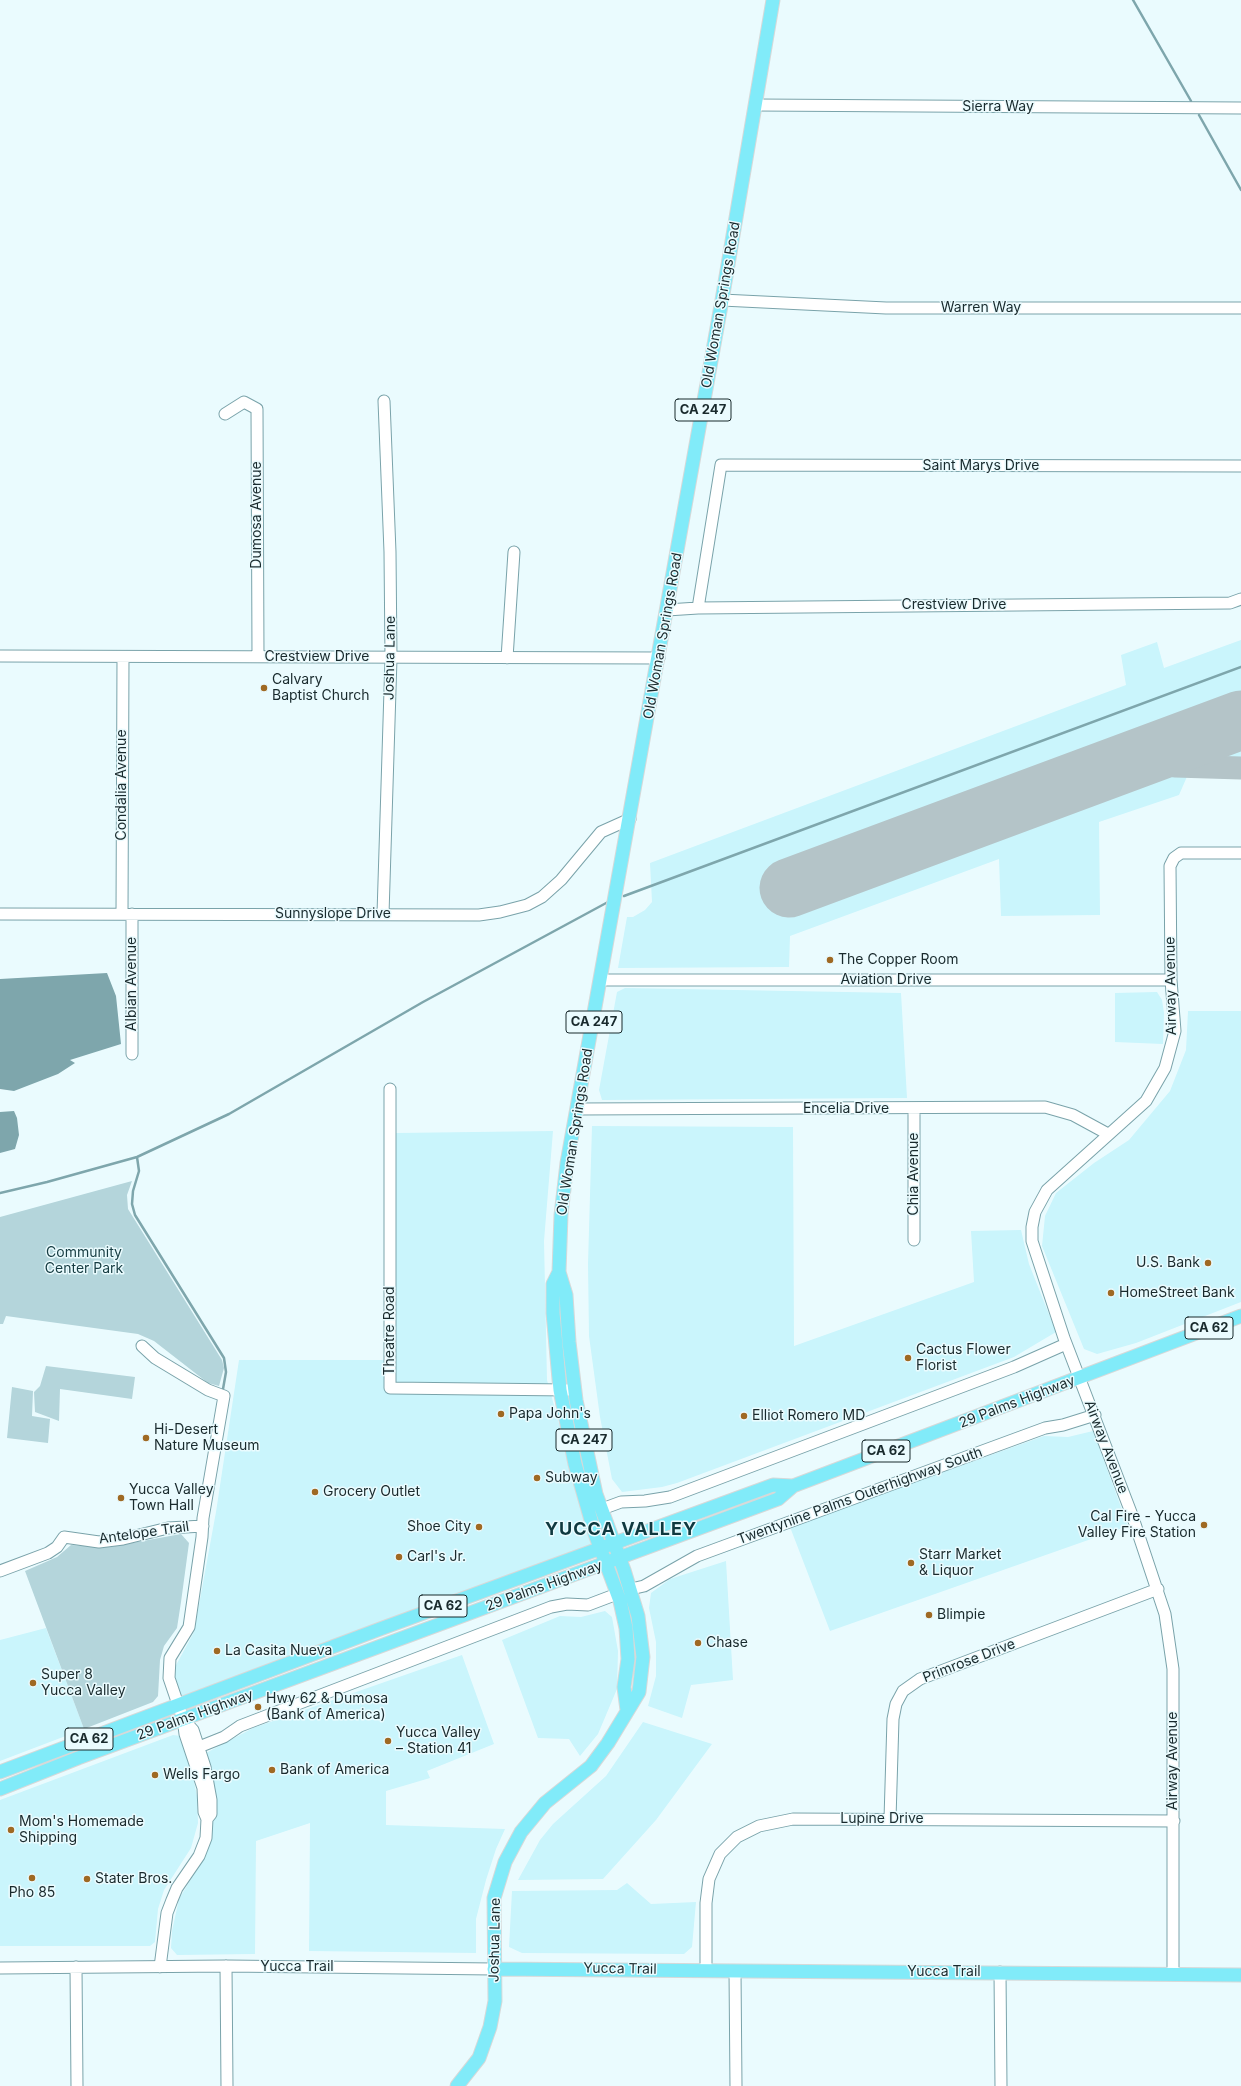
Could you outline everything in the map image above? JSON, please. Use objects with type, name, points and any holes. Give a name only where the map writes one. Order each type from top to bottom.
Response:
[{"type":"main road","name":"Old Woman Springs Road","points":[[620,1558],[602,1509],[585,1443],[574,1390],[566,1295],[559,1272],[561,1215],[567,1162],[578,1109],[659,658],[756,105],[772,0]]},
{"type":"main road","name":"Old Woman Springs Road","points":[[559,1272],[552,1284],[552,1313],[560,1390],[574,1458],[601,1548],[607,1563]]},
{"type":"main road","name":"29 Palms Highway","points":[[0,1788],[778,1498],[793,1486],[1241,1316]]},
{"type":"main road","name":"29 Palms Highway","points":[[0,1772],[380,1629],[773,1485],[793,1486]]},
{"type":"main road","name":"Joshua Lane","points":[[457,2086],[479,2058],[490,2027],[495,2001],[494,1898],[505,1862],[521,1832],[546,1803],[591,1766],[608,1743],[639,1692],[643,1657],[638,1616],[620,1558]]},
{"type":"main road","points":[[607,1563],[626,1628],[628,1659],[624,1687],[627,1710]]},
{"type":"main road","name":"Yucca Trail","points":[[494,1969],[1241,1975]]},
{"type":"street","name":"Sierra Way","points":[[756,105],[1241,108]]},
{"type":"street","name":"Warren Way","points":[[722,300],[886,308],[1241,308]]},
{"type":"street","name":"Joshua Lane","points":[[382,914],[391,658],[390,552],[384,401]]},
{"type":"street","name":"Dumosa Avenue","points":[[225,414],[244,402],[257,409],[258,657]]},
{"type":"street","name":"Saint Marys Drive","points":[[698,608],[721,465],[1241,466]]},
{"type":"street","points":[[507,658],[514,552]]},
{"type":"street","name":"Crestview Drive","points":[[667,610],[698,608],[1230,603],[1241,599]]},
{"type":"street","name":"Crestview Drive","points":[[0,656],[659,658]]},
{"type":"street","name":"Condalia Avenue","points":[[123,657],[127,914]]},
{"type":"street","name":"Sunnyslope Drive","points":[[0,914],[479,915],[500,912],[527,905],[542,897],[561,880],[601,832],[630,819]]},
{"type":"street","name":"Airway Avenue","points":[[1173,1974],[1174,1820],[1172,1669],[1165,1614],[1158,1589],[1095,1415],[1066,1344],[1032,1241],[1032,1227],[1036,1212],[1046,1190],[1146,1101],[1165,1068],[1175,1031],[1171,980],[1170,866],[1174,858],[1181,853],[1241,853]]},
{"type":"street","name":"Albian Avenue","points":[[127,914],[132,1054]]},
{"type":"street","name":"Aviation Drive","points":[[601,980],[1171,980]]},
{"type":"street","name":"Theatre Road","points":[[390,1089],[390,1388],[574,1390]]},
{"type":"street","name":"Encelia Drive","points":[[578,1109],[1045,1107],[1073,1115],[1108,1134]]},
{"type":"street","name":"Chia Avenue","points":[[914,1108],[914,1240]]},
{"type":"street","points":[[602,1509],[621,1502],[645,1501],[670,1497],[1014,1367],[1066,1344]]},
{"type":"street","points":[[142,1346],[155,1358],[208,1390],[224,1396],[203,1526],[189,1627],[170,1658],[169,1678],[183,1719],[184,1734],[202,1788],[204,1812],[207,1819],[206,1838],[199,1856],[177,1888],[167,1913],[160,1967]]},
{"type":"street","name":"Twentynine Palms Outerhighway South","points":[[631,1590],[644,1586],[697,1556],[1045,1428],[1063,1425],[1095,1415]]},
{"type":"street","name":"Antelope Trail","points":[[0,1571],[48,1553],[57,1547],[64,1537],[99,1542],[123,1539],[168,1528],[203,1526]]},
{"type":"street","name":"Primrose Drive","points":[[890,1819],[893,1719],[896,1704],[903,1691],[920,1679],[1158,1589]]},
{"type":"street","points":[[199,1747],[224,1737],[240,1726],[551,1607],[567,1604],[588,1605],[617,1594]]},
{"type":"street","points":[[183,1719],[193,1730],[205,1767],[211,1800],[211,1814],[207,1819]]},
{"type":"street","name":"Lupine Drive","points":[[706,1970],[706,1903],[709,1879],[720,1854],[737,1837],[759,1826],[793,1819],[1174,1820]]},
{"type":"street","points":[[226,1966],[227,2086]]},
{"type":"street","name":"Yucca Trail","points":[[0,1968],[226,1966],[494,1969]]},
{"type":"street","points":[[76,1967],[77,2086]]},
{"type":"street","points":[[735,1971],[736,2086]]},
{"type":"street","points":[[1000,1972],[1001,2086]]},
{"type":"shaded area","points":[[1241,640],[1241,772],[1189,772],[1179,795],[1099,822],[1100,915],[1001,916],[999,859],[790,936],[789,967],[618,968],[627,917],[633,917],[645,910],[652,902],[650,863],[1126,685],[1121,655],[1157,642],[1164,668]]},
{"type":"shaded area","points":[[107,973],[116,996],[121,1044],[70,1060],[75,1063],[58,1074],[14,1091],[0,1089],[0,979]]},
{"type":"shaded area","points":[[625,988],[901,993],[907,1098],[602,1100],[599,1090],[617,992]]},
{"type":"shaded area","points":[[1157,992],[1162,1000],[1164,1013],[1163,1044],[1115,1042],[1115,993]]},
{"type":"shaded area","points":[[1188,1011],[1241,1011],[1241,1302],[1136,1343],[1097,1354],[1084,1349],[1042,1246],[1045,1216],[1056,1193],[1094,1163],[1129,1140],[1170,1091],[1186,1050]]},
{"type":"shaded area","points":[[14,1111],[17,1118],[19,1135],[15,1149],[0,1153],[0,1112]]},
{"type":"shaded area","points":[[592,1126],[793,1127],[794,1346],[974,1282],[971,1231],[1021,1230],[1029,1264],[1056,1332],[1014,1357],[677,1483],[662,1487],[622,1492],[612,1479],[600,1417],[589,1336],[588,1264]]},
{"type":"shaded area","points":[[553,1131],[544,1241],[547,1380],[593,1546],[183,1701],[174,1681],[175,1667],[194,1632],[216,1512],[239,1360],[394,1360],[396,1133]]},
{"type":"shaded area","points":[[1093,1431],[1128,1526],[830,1631],[790,1527],[1044,1436],[1068,1437]]},
{"type":"shaded area","points":[[726,1561],[733,1680],[691,1685],[682,1718],[648,1706],[656,1676],[656,1642],[649,1608],[651,1593],[670,1579]]},
{"type":"shaded area","points":[[605,1611],[612,1617],[618,1651],[617,1689],[598,1734],[580,1756],[569,1739],[538,1738],[502,1640],[560,1616],[581,1617]]},
{"type":"shaded area","points":[[46,1628],[84,1729],[0,1761],[0,1640]]},
{"type":"shaded area","points":[[462,1655],[494,1744],[427,1771],[430,1778],[386,1791],[386,1825],[505,1829],[496,1849],[486,1880],[476,1919],[476,1953],[309,1951],[310,1823],[256,1841],[255,1954],[177,1955],[171,1948],[172,1931],[179,1899],[206,1854],[215,1814],[206,1753],[253,1728]]},
{"type":"shaded area","points":[[643,1722],[712,1744],[656,1820],[603,1879],[518,1880],[540,1840],[553,1824],[606,1776]]},
{"type":"shaded area","points":[[173,1735],[181,1736],[188,1753],[197,1796],[198,1823],[191,1848],[164,1890],[158,1909],[155,1942],[150,1946],[0,1946],[0,1800]]},
{"type":"shaded area","points":[[627,1883],[651,1904],[696,1902],[692,1947],[684,1954],[522,1953],[509,1947],[512,1891],[617,1890]]},
{"type":"green space","name":"Community Center Park","points":[[132,1181],[127,1195],[128,1209],[222,1360],[224,1368],[219,1386],[208,1383],[154,1341],[138,1334],[6,1316],[3,1324],[0,1324],[0,1217]]},
{"type":"green space","points":[[46,1366],[135,1377],[132,1399],[60,1389],[59,1421],[35,1412],[34,1392],[40,1386]]},
{"type":"green space","points":[[12,1387],[33,1391],[32,1416],[50,1419],[48,1443],[7,1438]]},
{"type":"green space","points":[[181,1534],[189,1543],[181,1602],[177,1628],[164,1646],[160,1660],[158,1696],[153,1702],[84,1729],[25,1571],[57,1557],[71,1545],[110,1547]]},
{"type":"waterway","points":[[1133,0],[1191,101]]},
{"type":"waterway","points":[[1199,115],[1241,190]]},
{"type":"waterway","points":[[624,896],[1241,667]]},
{"type":"waterway","points":[[0,1193],[47,1182],[137,1157],[229,1114],[423,1002],[608,902]]},
{"type":"waterway","points":[[137,1157],[139,1171],[133,1191],[132,1204],[135,1215],[224,1358],[226,1372],[223,1389]]},
{"type":"taxiway","points":[[1160,750],[1166,762],[1175,766],[1241,768]]},
{"type":"runway","points":[[789,888],[1241,720]]},
{"type":"place","name":"Calvary Baptist Church","points":[[264,688]]},
{"type":"place","name":"The Copper Room","points":[[830,960]]},
{"type":"place","name":"U.S. Bank","points":[[1208,1263]]},
{"type":"place","name":"HomeStreet Bank","points":[[1111,1293]]},
{"type":"place","name":"Cactus Flower Florist","points":[[908,1358]]},
{"type":"place","name":"Papa John's","points":[[501,1414]]},
{"type":"place","name":"Elliot Romero MD","points":[[744,1416]]},
{"type":"place","name":"Hi-Desert Nature Museum","points":[[146,1438]]},
{"type":"place","name":"Subway","points":[[537,1478]]},
{"type":"place","name":"Grocery Outlet","points":[[315,1492]]},
{"type":"place","name":"Yucca Valley Town Hall","points":[[121,1498]]},
{"type":"place","name":"Cal Fire - Yucca Valley Fire Station","points":[[1204,1525]]},
{"type":"place","name":"Shoe City","points":[[479,1527]]},
{"type":"place","name":"Carl's Jr.","points":[[399,1557]]},
{"type":"place","name":"Starr Market & Liquor","points":[[911,1563]]},
{"type":"place","name":"Blimpie","points":[[929,1615]]},
{"type":"place","name":"Chase","points":[[698,1643]]},
{"type":"place","name":"La Casita Nueva","points":[[217,1651]]},
{"type":"place","name":"Super 8 Yucca Valley","points":[[33,1683]]},
{"type":"place","name":"Hwy 62 & Dumosa (Bank of America)","points":[[258,1707]]},
{"type":"place","name":"Yucca Valley – Station 41","points":[[388,1741]]},
{"type":"place","name":"Bank of America","points":[[272,1770]]},
{"type":"place","name":"Wells Fargo","points":[[155,1775]]},
{"type":"place","name":"Mom's Homemade Shipping","points":[[11,1830]]},
{"type":"place","name":"Pho 85","points":[[32,1878]]},
{"type":"place","name":"Stater Bros.","points":[[87,1879]]},
{"type":"district","name":"YUCCA VALLEY","points":[[621,1530]]}]
